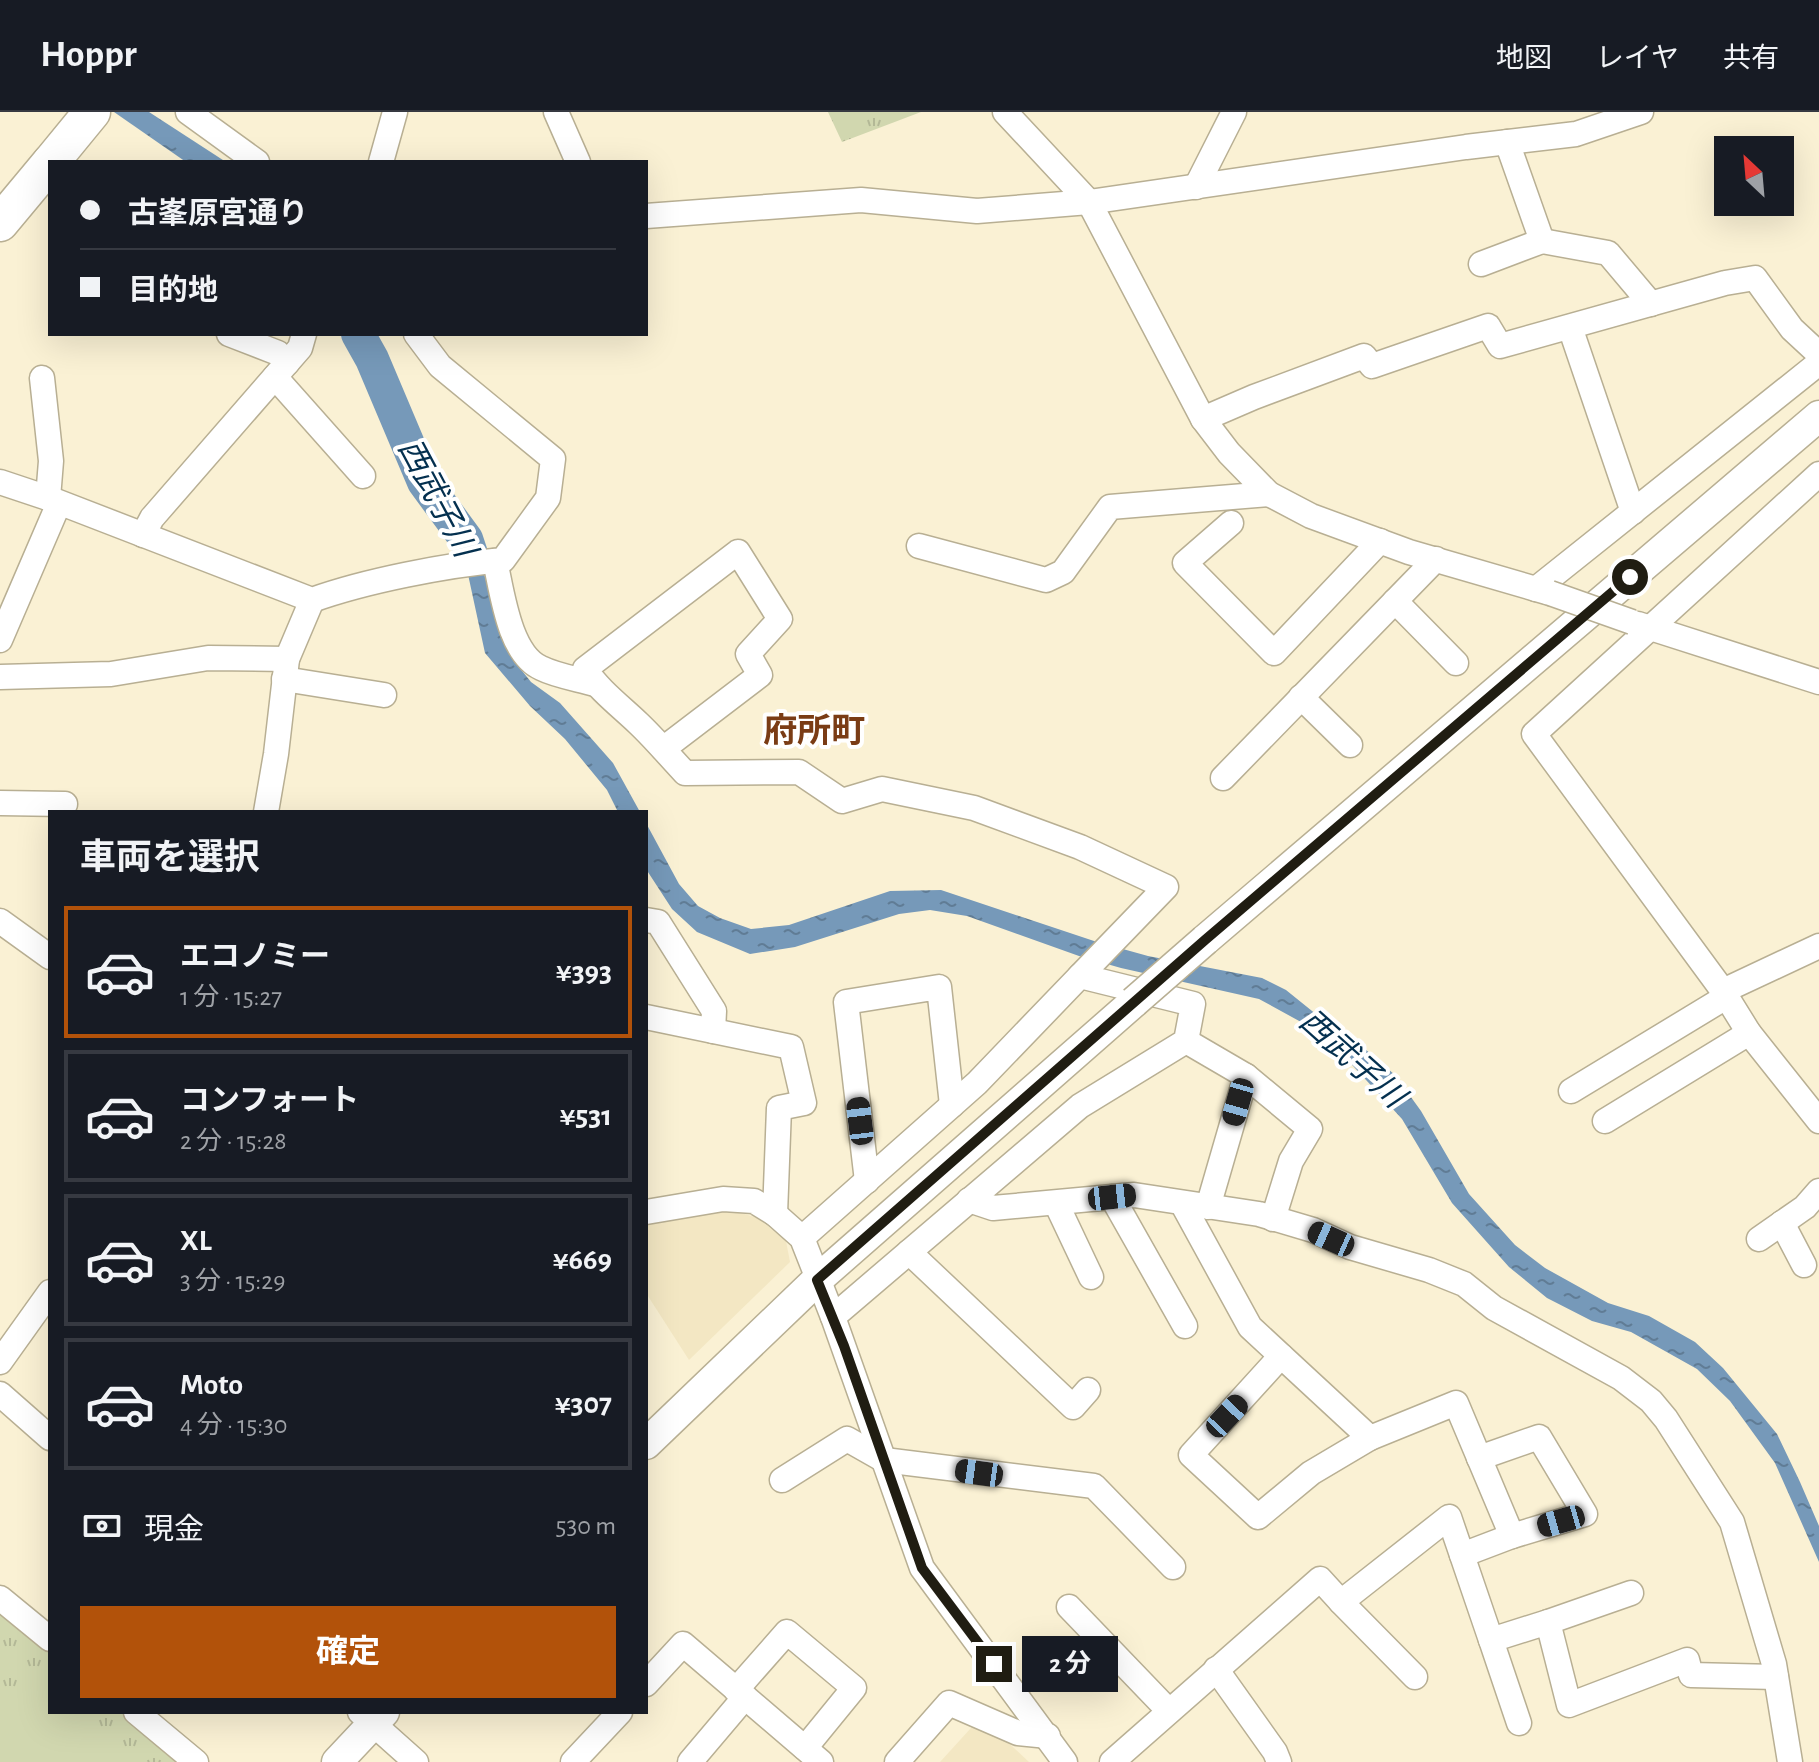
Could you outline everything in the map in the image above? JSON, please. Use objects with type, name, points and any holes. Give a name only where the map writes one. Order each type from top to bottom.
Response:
[{"type":"highway","points":[[52,160],[92,112]]},
{"type":"highway","points":[[0,223],[48,164]]},
{"type":"main road","points":[[648,1442],[817,1280],[1134,1002],[1819,416]]},
{"type":"main road","points":[[337,1762],[372,1716]]},
{"type":"street","points":[[188,112],[254,160]]},
{"type":"street","points":[[382,160],[395,112]]},
{"type":"street","points":[[556,112],[577,160]]},
{"type":"street","points":[[1005,112],[1089,202],[1203,419],[1229,453],[1269,494],[1311,516],[1380,541],[1819,682]]},
{"type":"street","points":[[1196,187],[1234,112]]},
{"type":"street","points":[[648,216],[861,200],[977,211],[1089,202],[1576,134],[1641,112]]},
{"type":"street","points":[[1507,142],[1542,241]]},
{"type":"street","points":[[1481,264],[1542,241],[1608,253],[1651,304]]},
{"type":"street","points":[[1203,419],[1364,356],[1372,366],[1488,326],[1500,346],[1725,283],[1755,278],[1792,329],[1819,354]]},
{"type":"street","points":[[1570,327],[1633,512]]},
{"type":"street","points":[[234,336],[278,353],[281,370],[363,476]]},
{"type":"street","points":[[143,535],[152,518],[300,348],[303,336]]},
{"type":"street","points":[[0,482],[312,600],[403,577],[503,560],[548,498],[553,459],[440,366],[418,336]]},
{"type":"street","points":[[1543,591],[1633,512],[1819,363]]},
{"type":"street","points":[[0,640],[10,584],[53,500],[42,378]]},
{"type":"street","points":[[1819,474],[1641,625],[1534,734],[1724,994],[1749,1033],[1819,1121]]},
{"type":"street","points":[[919,546],[1046,580],[1063,572],[1110,507],[1269,494]]},
{"type":"street","points":[[1231,523],[1185,563],[1274,653],[1380,541]]},
{"type":"street","points":[[663,749],[760,675],[748,654],[780,619],[738,552],[585,669],[595,684],[685,773],[799,772],[842,801],[882,789],[974,808],[1080,847],[1166,887],[977,1083],[802,1238]]},
{"type":"street","points":[[1223,778],[1436,559]]},
{"type":"street","points":[[495,561],[514,638],[530,660],[539,668],[595,684]]},
{"type":"street","points":[[266,810],[286,669],[312,600]]},
{"type":"street","points":[[1395,601],[1456,663]]},
{"type":"street","points":[[0,677],[111,674],[208,658],[286,669],[384,695]]},
{"type":"street","points":[[1301,697],[1350,745]]},
{"type":"street","points":[[0,803],[65,804]]},
{"type":"street","points":[[648,920],[658,922],[714,1011],[713,1031]]},
{"type":"street","points":[[0,921],[48,956]]},
{"type":"street","points":[[1571,1091],[1724,994],[1819,946]]},
{"type":"street","points":[[833,1317],[1080,1106],[1186,1041],[1193,1004],[1080,976]]},
{"type":"street","points":[[867,1181],[846,1002],[939,987],[952,1105]]},
{"type":"street","points":[[648,1017],[791,1047],[804,1103],[779,1108],[775,1214]]},
{"type":"street","points":[[1605,1121],[1749,1033]]},
{"type":"street","points":[[1186,1041],[1246,1076],[1310,1129],[1291,1161],[1273,1219]]},
{"type":"street","points":[[1208,1207],[1246,1076]]},
{"type":"street","points":[[1759,1239],[1805,1207],[1819,1191]]},
{"type":"street","points":[[969,1200],[993,1208],[1134,1195],[1273,1219],[1313,1230],[1350,1247],[1429,1270],[1464,1284],[1494,1308],[1621,1378],[1651,1401],[1666,1419],[1732,1522],[1776,1677],[1790,1762]]},
{"type":"street","points":[[1112,1197],[1185,1326]]},
{"type":"street","points":[[648,1212],[723,1199],[754,1201],[775,1214],[802,1238],[922,1568],[1065,1762]]},
{"type":"street","points":[[1056,1203],[1091,1277]]},
{"type":"street","points":[[1182,1203],[1250,1327],[1370,1438]]},
{"type":"street","points":[[1782,1223],[1804,1265]]},
{"type":"street","points":[[909,1252],[1073,1407],[1088,1390]]},
{"type":"street","points":[[0,1362],[48,1295]]},
{"type":"street","points":[[1281,1356],[1191,1455],[1258,1517],[1311,1473],[1370,1438],[1456,1403],[1512,1536]]},
{"type":"street","points":[[0,1394],[48,1436]]},
{"type":"street","points":[[1462,1555],[1585,1514],[1539,1437],[1479,1458]]},
{"type":"street","points":[[782,1480],[847,1439],[884,1460],[1094,1486],[1173,1567]]},
{"type":"street","points":[[1341,1602],[1449,1517],[1519,1723]]},
{"type":"street","points":[[1112,1762],[1320,1579],[1415,1677]]},
{"type":"street","points":[[1491,1640],[1631,1593]]},
{"type":"street","points":[[0,1598],[48,1637]]},
{"type":"street","points":[[1069,1607],[1169,1711]]},
{"type":"street","points":[[1548,1622],[1569,1705],[1687,1660],[1691,1675],[1776,1677]]},
{"type":"street","points":[[648,1682],[683,1644],[741,1693],[813,1755],[854,1688],[787,1632],[741,1693],[690,1762]]},
{"type":"street","points":[[1216,1669],[1279,1762]]},
{"type":"street","points":[[897,1762],[949,1703],[1018,1733],[1048,1736]]},
{"type":"street","points":[[138,1714],[196,1762]]},
{"type":"street","points":[[573,1762],[618,1714]]},
{"type":"street","points":[[372,1716],[416,1762]]},
{"type":"shaded area","points":[[731,1210],[758,1218],[786,1241],[790,1262],[689,1360],[648,1296],[648,1225]]},
{"type":"shaded area","points":[[981,1717],[1029,1762],[940,1762]]},
{"type":"green space","points":[[828,112],[921,112],[842,142]]},
{"type":"green space","points":[[0,1610],[48,1650],[48,1714],[124,1714],[181,1762],[0,1762]]},
{"type":"green space","points":[[26,1677],[48,1697],[48,1714],[67,1714],[121,1762],[0,1762],[0,1706]]},
{"type":"water","points":[[114,112],[149,112],[223,160],[183,160]]},
{"type":"water","points":[[351,336],[378,336],[441,479],[477,548],[502,639],[515,662],[531,682],[560,703],[613,763],[639,810],[617,810],[607,790],[565,739],[530,706],[485,653],[461,542],[447,509],[424,482],[407,430]]},
{"type":"water","points":[[648,827],[679,884],[698,906],[751,929],[789,925],[890,891],[941,890],[1094,941],[1148,956],[1262,978],[1286,990],[1350,1036],[1395,1075],[1421,1111],[1469,1194],[1515,1245],[1545,1268],[1608,1303],[1649,1316],[1695,1342],[1723,1368],[1777,1434],[1819,1526],[1819,1562],[1775,1463],[1730,1401],[1697,1369],[1631,1332],[1592,1321],[1547,1298],[1509,1267],[1452,1203],[1402,1119],[1343,1055],[1301,1022],[1259,999],[1121,968],[967,916],[930,910],[899,914],[795,947],[750,954],[697,932],[672,909],[648,872]]},
{"type":"waterway","name":"西武子川","points":[[359,336],[372,359],[424,482],[466,539],[472,557]]},
{"type":"district","name":"府所町","points":[[814,732]]},
{"type":"route","points":[[994,1664],[922,1568],[844,1346],[817,1280],[1205,940],[1630,577]]}]
